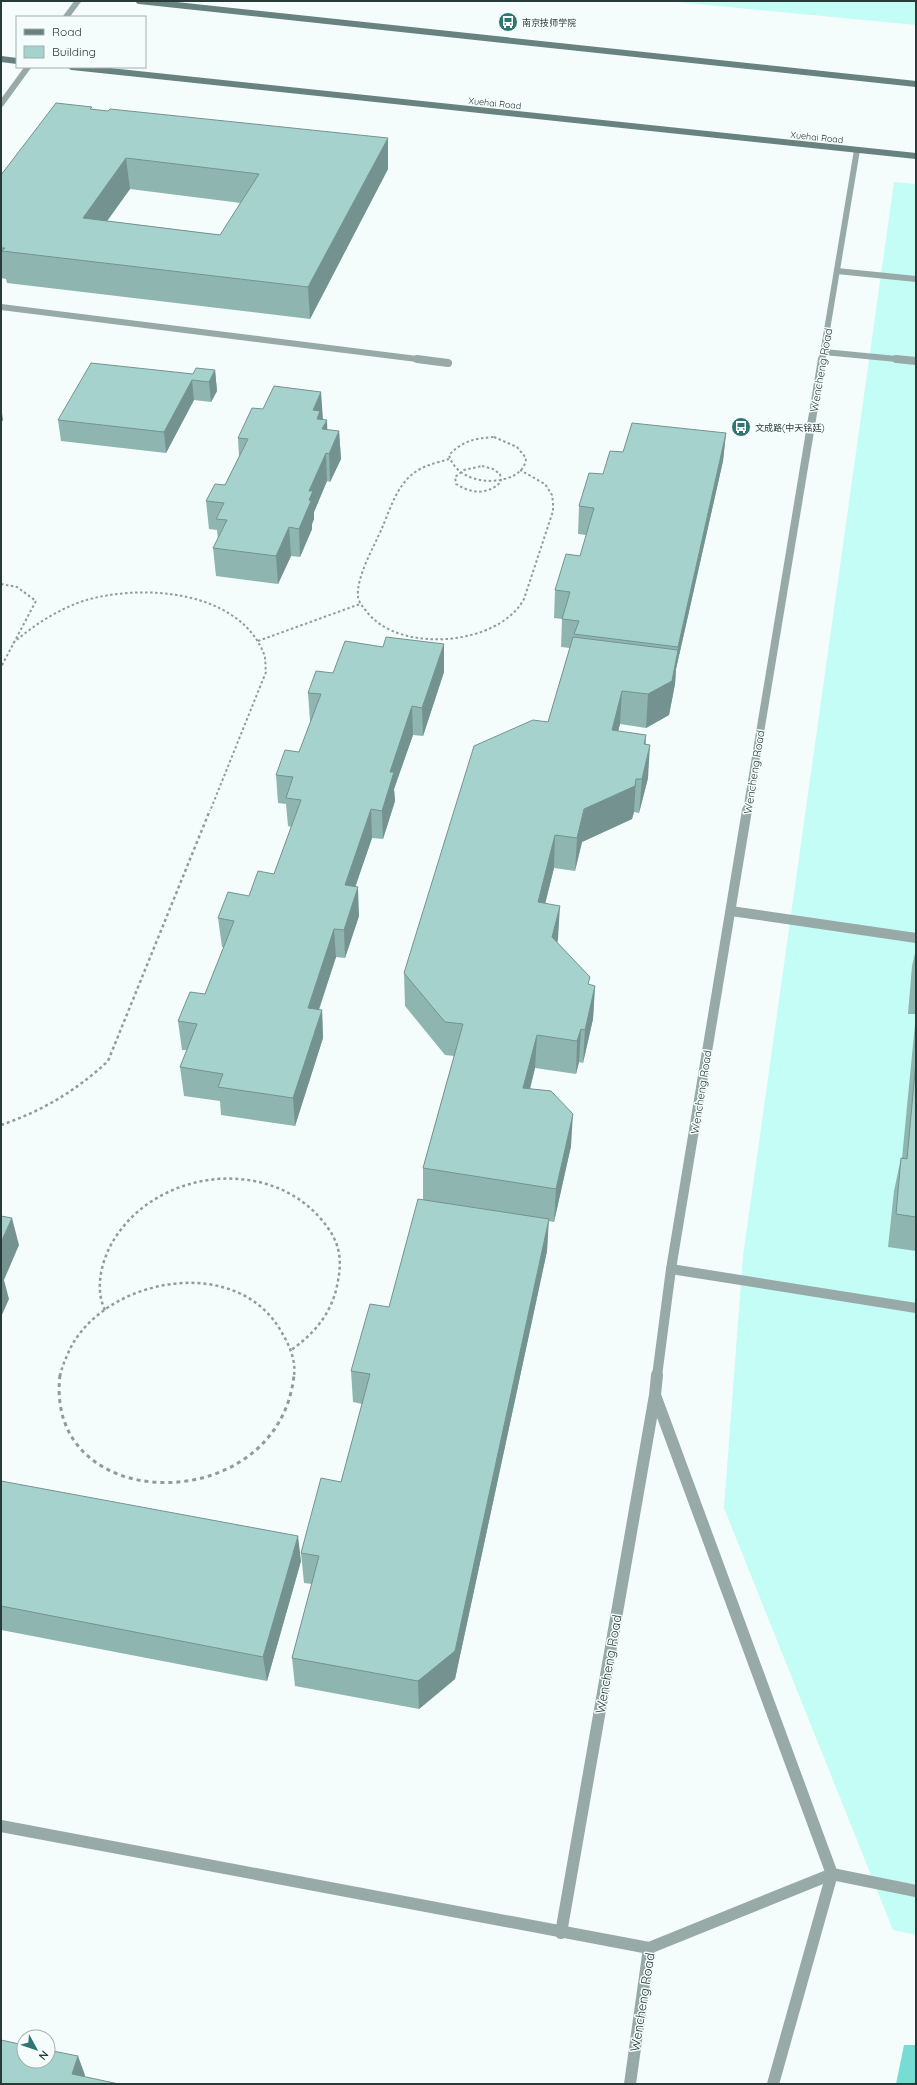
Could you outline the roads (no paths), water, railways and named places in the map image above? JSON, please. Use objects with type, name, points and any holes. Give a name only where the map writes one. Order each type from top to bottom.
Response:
[{"type":"main road","points":[[139,1],[916,84]]},
{"type":"main road","points":[[1,59],[16,61]]},
{"type":"main road","name":"Xuehai Road","points":[[81,68],[916,156]]},
{"type":"street","points":[[67,16],[78,1]]},
{"type":"street","points":[[1,104],[27,68]]},
{"type":"street","name":"Wencheng Road","points":[[561,1933],[655,1395],[671,1270],[857,150]]},
{"type":"street","points":[[837,271],[916,279]]},
{"type":"street","points":[[1,307],[448,363]]},
{"type":"street","points":[[824,352],[916,361]]},
{"type":"street","points":[[731,911],[916,938]]},
{"type":"street","points":[[671,1270],[916,1308]]},
{"type":"street","name":"Wencheng Road","points":[[630,2084],[649,1948],[832,1874],[655,1395]]},
{"type":"street","points":[[1,1826],[561,1933],[649,1948]]},
{"type":"street","points":[[773,2084],[832,1874],[916,1891]]},
{"type":"place","name":"南京技师学院","points":[[508,22]]},
{"type":"place","name":"文成路(中天铭廷)","points":[[741,427]]}]
